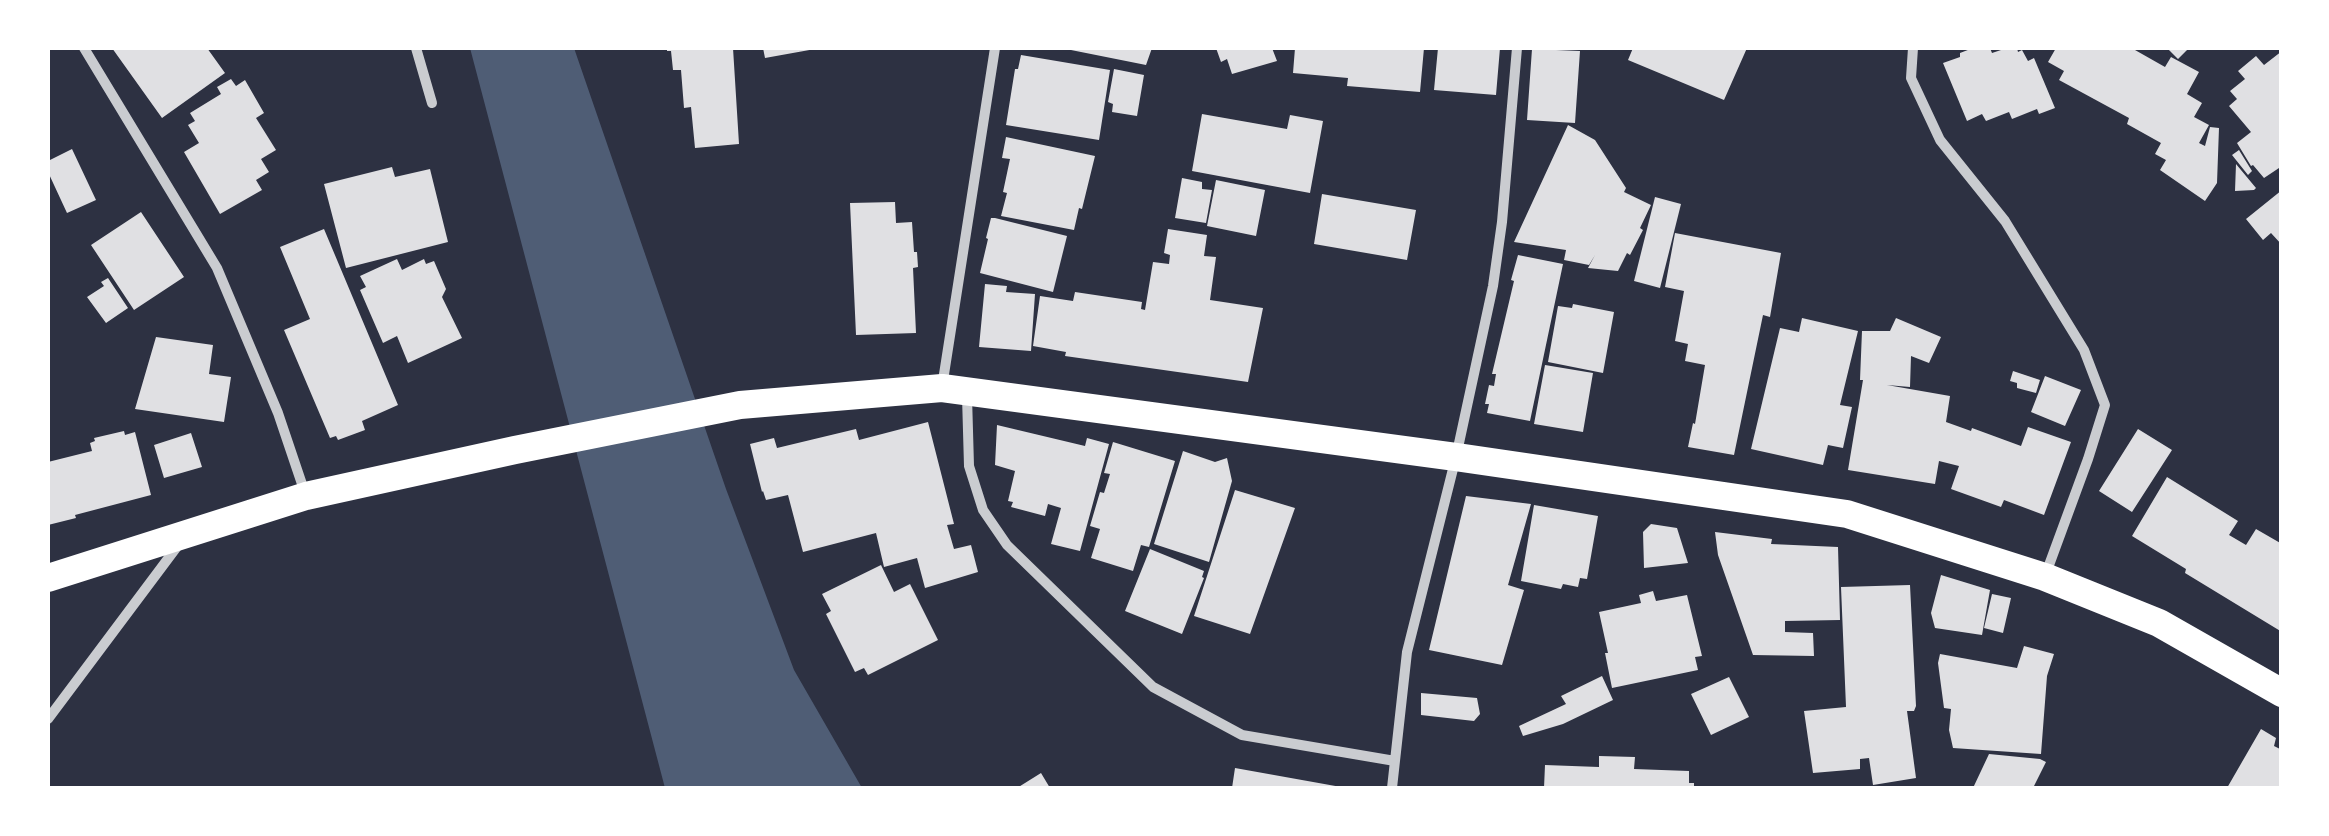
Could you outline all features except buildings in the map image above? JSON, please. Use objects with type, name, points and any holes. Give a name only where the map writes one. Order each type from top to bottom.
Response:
[{"type":"highway","points":[[48,578],[306,496],[515,450],[740,405],[955,389],[1847,514],[2045,577],[2159,624],[2282,693]]},
{"type":"street","points":[[84,48],[217,268],[278,413],[306,496]]},
{"type":"street","points":[[416,48],[432,103]]},
{"type":"street","points":[[996,48],[955,389],[969,466],[982,510],[1007,545],[1153,687],[1242,734],[1395,762]]},
{"type":"street","points":[[1392,788],[1407,652],[1456,457],[1492,286],[1502,222],[1517,48]]},
{"type":"street","points":[[1913,48],[1911,78],[1940,140],[2005,221],[2084,350],[2105,405],[2045,577]]},
{"type":"street","points":[[48,719],[188,533]]},
{"type":"water","points":[[470,48],[574,48],[726,489],[794,670],[862,788],[665,788]]}]
